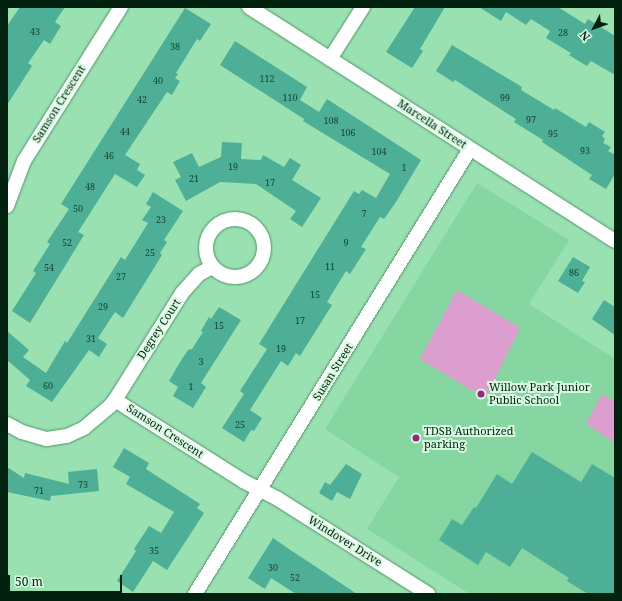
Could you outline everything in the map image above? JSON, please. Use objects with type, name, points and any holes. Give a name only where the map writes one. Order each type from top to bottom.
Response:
[{"type":"street","name":"Samson Crescent","points":[[7,206],[24,160],[121,7]]},
{"type":"street","name":"Marcella Street","points":[[249,7],[615,241]]},
{"type":"street","points":[[330,59],[363,7]]},
{"type":"street","name":"Susan Street","points":[[195,594],[470,148]]},
{"type":"street","points":[[232,218],[246,220],[255,226],[262,238],[264,252],[261,261],[255,269],[248,275],[228,277],[219,273],[212,267],[207,258],[205,249],[206,239],[211,230],[218,223],[232,218]]},
{"type":"street","name":"Degrey Court","points":[[115,400],[182,293],[198,274],[212,267]]},
{"type":"street","name":"Samson Crescent","points":[[7,424],[22,432],[47,439],[67,436],[84,428],[115,400],[243,481],[260,489]]},
{"type":"street","name":"Windover Drive","points":[[260,489],[428,594]]},
{"type":"shaded area","name":"Willow Park Junior Public School","points":[[477,183],[569,240],[529,304],[615,359],[615,594],[470,594],[367,529],[399,477],[325,429]]},
{"type":"shaded area","points":[[457,290],[520,328],[487,395],[471,390],[420,359]]},
{"type":"shaded area","points":[[602,394],[615,402],[615,443],[586,424]]},
{"type":"building","points":[[20,7],[65,7],[55,22],[61,26],[50,44],[44,40],[28,63],[32,66],[7,105],[7,26]]},
{"type":"building","points":[[415,7],[445,7],[420,49],[423,51],[412,68],[386,52]]},
{"type":"building","points":[[479,7],[558,7],[585,24],[588,19],[615,36],[615,75],[591,61],[587,66],[569,55],[571,53],[546,38],[550,31],[531,19],[526,25],[506,12],[501,21]]},
{"type":"building","points":[[185,8],[211,24],[200,41],[197,39],[176,73],[178,74],[175,78],[180,81],[172,95],[167,92],[125,155],[140,164],[137,170],[145,175],[137,187],[115,174],[78,232],[84,235],[30,323],[12,311],[36,273],[33,271],[50,244],[47,242],[69,209],[61,204]]},
{"type":"building","points":[[235,41],[307,87],[300,100],[319,112],[327,99],[421,160],[396,202],[384,219],[380,217],[361,247],[366,249],[350,274],[346,271],[327,302],[332,305],[300,356],[296,353],[288,366],[281,361],[250,410],[262,418],[254,431],[251,430],[244,442],[222,428],[244,394],[240,391],[267,349],[259,344],[354,191],[359,194],[362,190],[376,198],[390,174],[303,121],[304,119],[220,65]]},
{"type":"building","points":[[452,45],[522,87],[521,90],[554,110],[555,108],[586,127],[589,122],[605,132],[602,136],[605,139],[603,143],[611,147],[608,151],[615,155],[615,174],[606,189],[589,179],[592,175],[542,142],[543,140],[514,122],[516,119],[455,80],[453,82],[436,71]]},
{"type":"building","points":[[222,142],[242,143],[241,159],[261,160],[263,155],[284,167],[290,158],[301,165],[292,180],[321,198],[302,227],[290,219],[296,211],[256,184],[220,182],[186,201],[175,180],[181,177],[173,162],[192,153],[199,167],[221,157]]},
{"type":"building","points":[[153,192],[183,211],[164,240],[167,242],[160,253],[162,255],[123,318],[115,312],[98,338],[107,344],[99,357],[89,350],[52,402],[26,386],[30,380],[7,360],[7,331],[29,350],[23,357],[46,373],[65,341],[67,343],[121,257],[125,260],[148,223],[142,220],[151,207],[146,204]]},
{"type":"building","points":[[573,257],[590,267],[582,281],[585,282],[578,293],[558,281]]},
{"type":"building","points":[[604,300],[615,307],[615,335],[592,319]]},
{"type":"building","points":[[219,307],[241,320],[201,383],[206,387],[193,408],[173,396],[178,387],[169,381],[188,350],[192,349],[203,332],[201,331],[209,317],[211,319]]},
{"type":"building","points":[[124,448],[149,463],[146,469],[200,504],[197,508],[204,513],[167,570],[153,561],[133,592],[117,581],[136,551],[134,549],[149,526],[161,533],[174,512],[126,484],[130,477],[113,467]]},
{"type":"building","points":[[532,452],[581,482],[592,464],[615,478],[615,594],[588,594],[567,581],[569,578],[522,548],[510,567],[486,552],[478,565],[439,540],[452,519],[462,525],[474,507],[476,508],[497,474],[512,484]]},
{"type":"building","points":[[346,464],[362,474],[350,499],[337,492],[332,501],[319,493],[325,482],[330,485]]},
{"type":"building","points":[[7,467],[24,478],[25,473],[69,484],[68,472],[97,469],[99,491],[51,496],[50,501],[7,492]]},
{"type":"building","points":[[273,538],[357,594],[296,594],[271,578],[265,589],[248,578]]},
{"type":"place","name":"Willow Park Junior Public School","points":[[481,394]]},
{"type":"place","name":"TDSB Authorized parking","points":[[416,438]]}]
